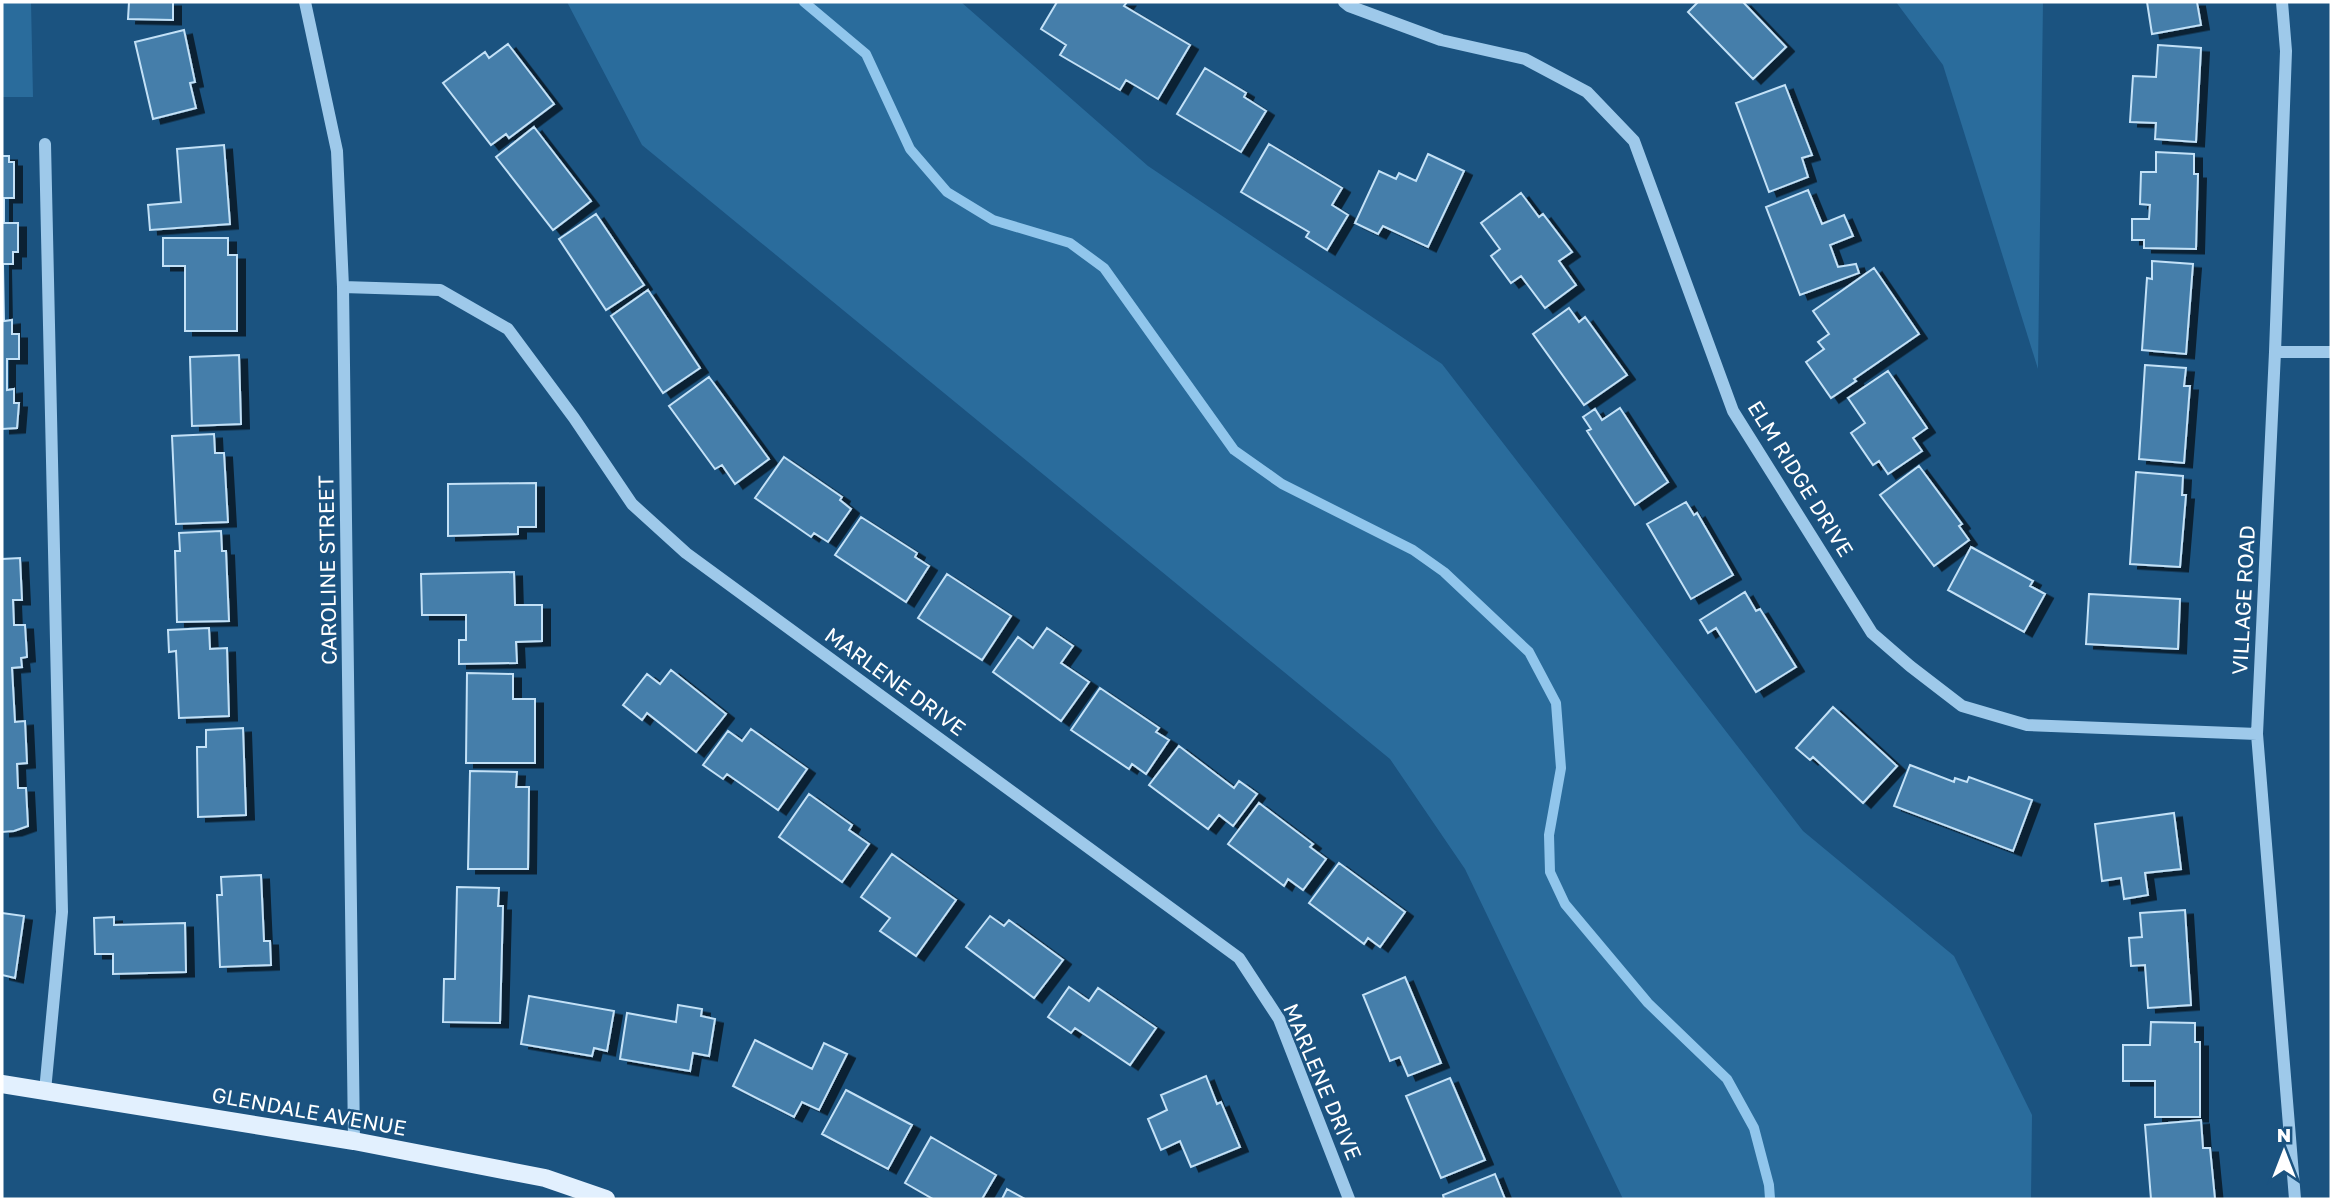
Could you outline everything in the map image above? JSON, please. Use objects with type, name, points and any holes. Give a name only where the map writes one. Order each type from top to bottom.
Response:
[{"type":"main road","name":"GLENDALE AVENUE","points":[[2,1084],[354,1141],[545,1178],[606,1199]]},
{"type":"street","name":"CAROLINE STREET","points":[[305,2],[337,151],[343,287],[354,1141]]},
{"type":"street","name":"ELM RIDGE DRIVE","points":[[1344,2],[1441,40],[1525,59],[1587,92],[1634,141],[1733,411],[1872,633],[1910,666],[1962,706],[2026,725],[2257,734]]},
{"type":"street","name":"VILLAGE ROAD","points":[[2283,2],[2286,51],[2257,734],[2295,1199]]},
{"type":"street","points":[[44,144],[62,912],[45,1091]]},
{"type":"street","name":"MARLENE DRIVE","points":[[343,287],[440,290],[508,329],[574,418],[632,504],[686,553],[1239,958],[1279,1019],[1349,1199]]},
{"type":"street","points":[[2275,352],[2331,352]]},
{"type":"shaded area","points":[[2,2],[31,2],[33,97],[2,97]]},
{"type":"shaded area","points":[[567,2],[961,2],[1148,166],[1442,364],[1803,831],[1954,956],[2032,1115],[2031,1199],[1623,1199],[1465,869],[1390,759],[642,145]]},
{"type":"shaded area","points":[[1896,2],[2043,2],[2038,369],[1943,65]]},
{"type":"building","points":[[129,2],[173,2],[173,20],[128,19]]},
{"type":"building","points":[[1057,2],[1127,2],[1124,6],[1190,45],[1158,99],[1126,80],[1120,90],[1060,55],[1066,45],[1041,29]]},
{"type":"building","points":[[1698,2],[1743,2],[1786,47],[1753,79],[1688,12]]},
{"type":"building","points":[[2147,2],[2197,2],[2201,25],[2152,34]]},
{"type":"building","points":[[184,30],[195,82],[190,83],[196,108],[153,119],[135,42]]},
{"type":"building","points":[[508,44],[554,104],[509,138],[506,134],[491,145],[443,83],[485,52],[489,58]]},
{"type":"building","points":[[2158,45],[2201,48],[2196,142],[2155,139],[2156,123],[2130,122],[2133,76],[2156,77]]},
{"type":"building","points":[[1205,68],[1246,93],[1244,97],[1266,111],[1241,152],[1177,114]]},
{"type":"building","points":[[1785,85],[1812,155],[1802,158],[1808,177],[1769,192],[1736,103]]},
{"type":"building","points":[[534,127],[591,201],[553,230],[496,157]]},
{"type":"building","points":[[1269,144],[1342,188],[1332,205],[1348,215],[1327,250],[1306,237],[1309,232],[1241,192]]},
{"type":"building","points":[[224,145],[230,224],[150,230],[148,205],[181,202],[177,149]]},
{"type":"building","points":[[2156,152],[2194,154],[2194,174],[2198,174],[2196,249],[2144,248],[2144,240],[2132,240],[2132,219],[2149,219],[2150,205],[2140,204],[2141,172],[2156,172]]},
{"type":"building","points":[[1428,154],[1464,171],[1428,247],[1383,226],[1378,234],[1355,223],[1379,171],[1396,179],[1399,173],[1416,181]]},
{"type":"building","points":[[2,156],[9,156],[9,162],[14,162],[14,198],[4,198],[4,223],[18,223],[18,252],[13,252],[13,264],[3,264],[4,321],[12,320],[12,334],[19,334],[19,359],[7,359],[7,390],[14,389],[14,403],[19,403],[17,428],[2,429]]},
{"type":"building","points":[[1808,190],[1822,224],[1844,215],[1853,236],[1830,245],[1838,267],[1856,264],[1859,273],[1800,295],[1766,207]]},
{"type":"building","points":[[1521,193],[1539,217],[1543,214],[1572,252],[1559,261],[1576,285],[1545,308],[1521,276],[1511,283],[1491,256],[1500,249],[1481,223]]},
{"type":"building","points":[[596,214],[644,285],[606,310],[559,239]]},
{"type":"building","points":[[163,238],[228,238],[228,255],[237,255],[237,331],[185,331],[185,266],[163,266]]},
{"type":"building","points":[[2152,261],[2193,264],[2186,354],[2142,350],[2147,278],[2152,279]]},
{"type":"building","points":[[1874,268],[1919,334],[1831,398],[1806,362],[1824,349],[1818,342],[1829,334],[1813,311]]},
{"type":"building","points":[[648,290],[700,368],[663,393],[611,316]]},
{"type":"building","points":[[1569,308],[1579,322],[1585,317],[1627,375],[1584,405],[1533,334]]},
{"type":"building","points":[[239,355],[241,424],[192,426],[190,357]]},
{"type":"building","points":[[2145,365],[2186,368],[2184,386],[2190,386],[2184,463],[2139,459]]},
{"type":"building","points":[[1888,371],[1927,428],[1913,438],[1922,451],[1888,474],[1879,461],[1873,465],[1851,433],[1865,423],[1848,398]]},
{"type":"building","points":[[709,377],[769,459],[735,484],[722,465],[715,469],[669,406]]},
{"type":"building","points":[[1620,408],[1668,482],[1635,505],[1587,431],[1591,429],[1583,417],[1595,409],[1602,420]]},
{"type":"building","points":[[214,434],[215,453],[224,453],[228,522],[176,524],[172,436]]},
{"type":"building","points":[[784,457],[842,497],[840,500],[851,509],[828,542],[814,533],[811,537],[755,498]]},
{"type":"building","points":[[1919,466],[1962,524],[1959,526],[1969,540],[1934,566],[1880,495]]},
{"type":"building","points":[[2136,472],[2183,476],[2182,495],[2186,495],[2180,567],[2130,564]]},
{"type":"building","points":[[536,483],[536,527],[518,527],[518,534],[448,536],[448,484]]},
{"type":"building","points":[[1686,502],[1694,515],[1697,513],[1733,575],[1691,599],[1647,524]]},
{"type":"building","points":[[861,517],[917,553],[915,557],[929,566],[906,602],[835,555]]},
{"type":"building","points":[[221,531],[222,551],[226,551],[229,621],[177,622],[175,551],[180,551],[179,533]]},
{"type":"building","points":[[1971,547],[2033,581],[2030,586],[2045,594],[2024,632],[1948,590]]},
{"type":"building","points":[[20,558],[22,600],[13,600],[14,625],[25,625],[27,657],[21,658],[22,667],[12,668],[15,722],[25,721],[27,763],[17,764],[18,788],[26,788],[28,826],[2,832],[2,559]]},
{"type":"building","points":[[514,572],[515,605],[542,605],[542,641],[516,642],[517,663],[459,664],[459,640],[466,640],[466,615],[422,615],[421,574]]},
{"type":"building","points":[[947,574],[1011,616],[982,660],[918,618]]},
{"type":"building","points":[[1745,592],[1756,611],[1760,609],[1796,667],[1756,692],[1716,628],[1708,633],[1700,620]]},
{"type":"building","points":[[2089,594],[2180,599],[2178,649],[2086,644]]},
{"type":"building","points":[[209,628],[210,649],[227,648],[229,716],[179,718],[176,651],[169,652],[168,630]]},
{"type":"building","points":[[1047,628],[1073,646],[1061,663],[1089,682],[1061,721],[993,672],[1018,637],[1033,648]]},
{"type":"building","points":[[671,670],[726,714],[696,752],[647,713],[642,720],[623,705],[647,674],[660,684]]},
{"type":"building","points":[[467,673],[513,674],[513,699],[535,699],[535,763],[466,763]]},
{"type":"building","points":[[1100,688],[1159,728],[1156,732],[1169,740],[1146,774],[1132,764],[1129,769],[1071,730]]},
{"type":"building","points":[[1833,707],[1897,766],[1863,803],[1813,757],[1810,760],[1796,748]]},
{"type":"building","points":[[243,728],[246,815],[198,817],[197,747],[206,747],[206,730]]},
{"type":"building","points":[[751,729],[807,769],[778,810],[727,774],[723,779],[703,765],[728,731],[742,741]]},
{"type":"building","points":[[1179,746],[1234,788],[1239,781],[1257,794],[1233,826],[1219,815],[1208,829],[1149,785]]},
{"type":"building","points":[[1910,765],[1954,782],[1955,778],[1967,782],[1969,777],[2032,800],[2013,851],[1894,806]]},
{"type":"building","points":[[470,771],[517,772],[516,787],[529,787],[528,869],[468,869]]},
{"type":"building","points":[[809,794],[852,825],[849,830],[869,844],[842,882],[779,837]]},
{"type":"building","points":[[1259,803],[1313,844],[1310,847],[1326,859],[1303,890],[1288,879],[1284,886],[1228,844]]},
{"type":"building","points":[[2174,813],[2181,869],[2145,873],[2148,895],[2124,899],[2121,878],[2102,881],[2095,824]]},
{"type":"building","points":[[892,854],[956,900],[916,956],[880,931],[890,918],[861,897]]},
{"type":"building","points":[[1339,863],[1405,912],[1380,947],[1368,938],[1364,944],[1309,903]]},
{"type":"building","points":[[261,875],[264,941],[270,941],[271,965],[220,967],[217,895],[222,895],[221,877]]},
{"type":"building","points":[[457,887],[499,888],[498,906],[503,906],[500,1023],[443,1022],[444,979],[455,979]]},
{"type":"building","points":[[2185,910],[2191,1005],[2148,1008],[2145,965],[2131,966],[2129,938],[2142,937],[2140,913]]},
{"type":"building","points":[[2,913],[24,916],[15,978],[2,975]]},
{"type":"building","points":[[990,916],[1004,926],[1009,920],[1063,960],[1034,998],[966,947]]},
{"type":"building","points":[[114,917],[114,925],[185,923],[186,972],[113,974],[113,954],[95,954],[94,918]]},
{"type":"building","points":[[1405,977],[1441,1063],[1408,1076],[1400,1057],[1390,1061],[1363,995]]},
{"type":"building","points":[[1069,987],[1089,1001],[1098,988],[1156,1028],[1130,1065],[1075,1028],[1071,1033],[1048,1017]]},
{"type":"building","points":[[529,996],[614,1011],[607,1051],[594,1048],[592,1056],[521,1044]]},
{"type":"building","points":[[678,1005],[702,1009],[701,1016],[715,1019],[709,1056],[693,1053],[690,1071],[620,1059],[627,1013],[676,1022]]},
{"type":"building","points":[[2151,1022],[2195,1023],[2195,1042],[2200,1042],[2200,1117],[2155,1117],[2155,1081],[2123,1081],[2123,1045],[2150,1045]]},
{"type":"building","points":[[755,1040],[812,1069],[824,1043],[847,1054],[819,1110],[802,1102],[794,1117],[733,1086]]},
{"type":"building","points":[[1206,1076],[1217,1104],[1221,1102],[1240,1147],[1191,1167],[1180,1141],[1161,1150],[1148,1119],[1167,1110],[1161,1095]]},
{"type":"building","points":[[1450,1078],[1485,1160],[1441,1178],[1406,1096]]},
{"type":"building","points":[[846,1090],[912,1125],[888,1169],[822,1134]]},
{"type":"building","points":[[2201,1120],[2203,1148],[2210,1148],[2215,1199],[2151,1199],[2145,1125]]},
{"type":"building","points":[[931,1137],[996,1175],[982,1199],[933,1199],[905,1183]]},
{"type":"building","points":[[1495,1174],[1505,1199],[1444,1199],[1443,1195]]},
{"type":"building","points":[[1007,1189],[1025,1199],[1002,1199]]},
{"type":"waterway","points":[[804,2],[866,54],[910,149],[947,192],[993,220],[1070,243],[1104,268],[1234,450],[1282,484],[1413,550],[1444,572],[1529,652],[1556,703],[1561,768],[1549,835],[1550,872],[1565,904],[1648,1003],[1727,1079],[1754,1128],[1769,1185],[1770,1199]]}]
